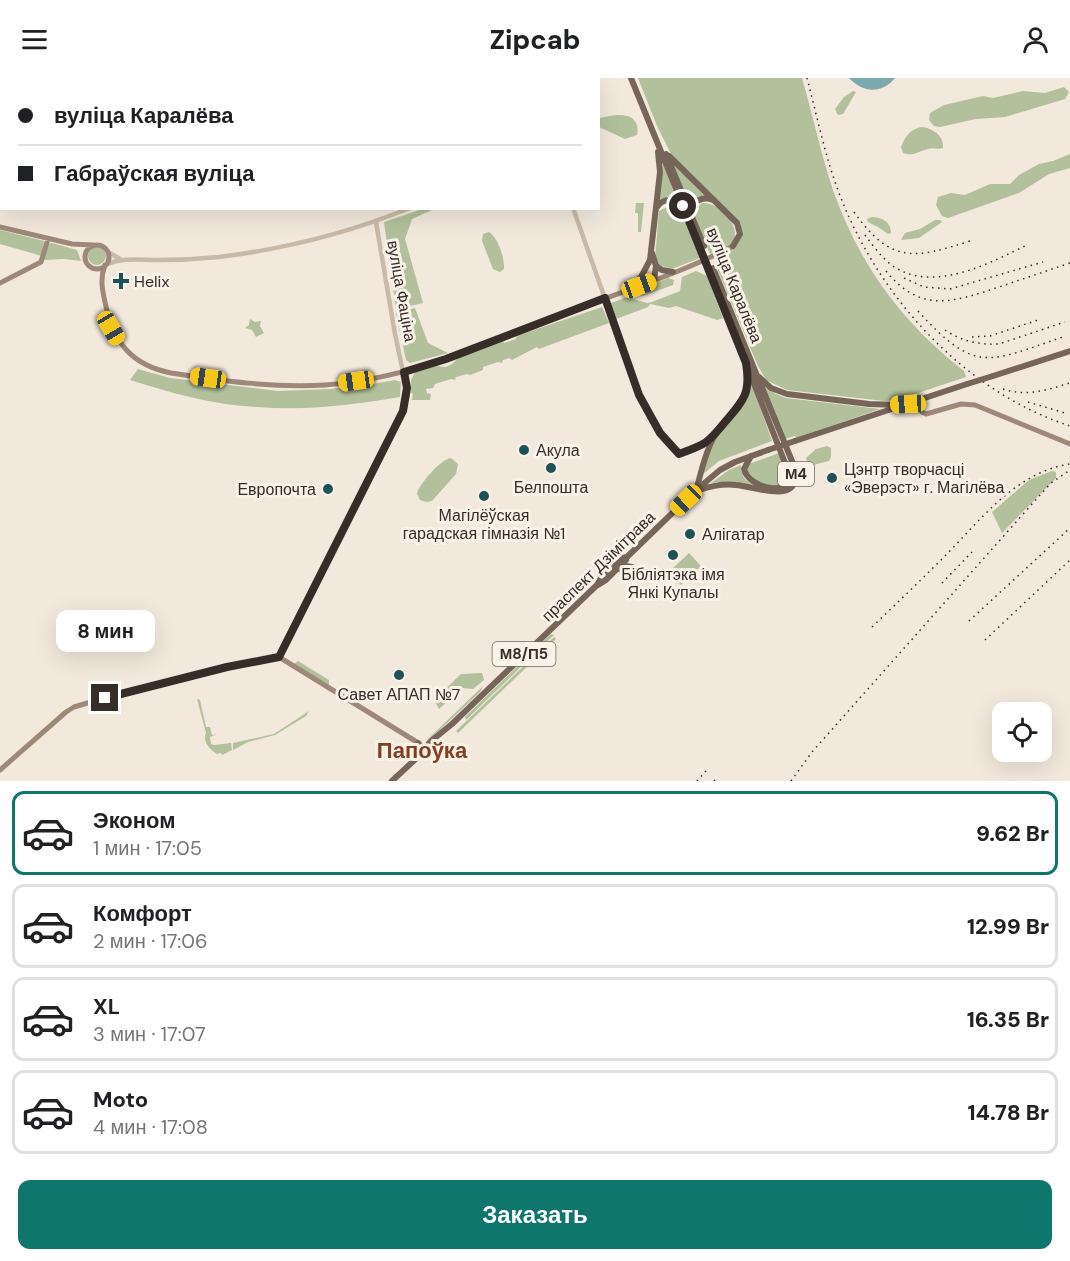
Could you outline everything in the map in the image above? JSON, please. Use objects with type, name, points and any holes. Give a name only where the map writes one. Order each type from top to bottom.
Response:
[{"type":"main road","name":"вуліца Каралёва","points":[[633,78],[657,142],[690,216]]},
{"type":"main road","name":"вуліца Каралёва","points":[[633,78],[754,369]]},
{"type":"main road","points":[[624,291],[641,277],[647,268],[652,250],[660,172],[657,142]]},
{"type":"main road","points":[[72,244],[78,248],[101,280],[109,321],[118,341],[133,357],[157,370],[268,386],[343,383],[404,372],[446,359],[654,280],[733,246],[739,237],[739,226],[678,167],[665,151]]},
{"type":"main road","points":[[690,216],[696,201],[705,198],[715,201]]},
{"type":"main road","points":[[655,212],[661,202],[669,200],[680,204],[690,216]]},
{"type":"main road","points":[[0,227],[72,244],[100,245],[108,252],[101,280]]},
{"type":"main road","points":[[0,283],[40,264],[48,239]]},
{"type":"main road","points":[[85,258],[87,250],[93,245]]},
{"type":"main road","points":[[652,250],[656,266],[654,280]]},
{"type":"main road","points":[[92,267],[99,268],[105,265]]},
{"type":"main road","points":[[656,266],[673,272]]},
{"type":"main road","name":"вуліца Каралёва","points":[[711,269],[746,363]]},
{"type":"main road","name":"праспект Дзімітрава","points":[[392,781],[417,758],[430,742],[441,735],[597,585],[608,571],[622,558],[627,557],[720,470],[768,450],[1070,351]]},
{"type":"main road","points":[[695,491],[714,437],[746,395],[748,377],[746,363]]},
{"type":"main road","name":"М4","points":[[695,491],[726,484],[781,492],[790,489],[795,482],[796,475],[746,363]]},
{"type":"main road","points":[[754,369],[766,385],[787,394],[877,404],[908,404]]},
{"type":"main road","name":"М4","points":[[751,456],[744,469],[748,478],[772,488],[783,487],[787,483],[789,473],[754,369]]},
{"type":"main road","points":[[279,657],[403,411],[407,388],[404,372]]},
{"type":"main road","points":[[918,401],[922,412],[926,414],[961,404],[975,405],[1070,444]]},
{"type":"main road","points":[[702,446],[709,448]]},
{"type":"main road","points":[[606,580],[627,557]]},
{"type":"main road","points":[[597,585],[610,579],[625,567],[632,567]]},
{"type":"main road","points":[[0,770],[74,707],[190,676],[279,657],[426,748]]},
{"type":"main road","points":[[417,758],[420,748],[418,743]]},
{"type":"street","name":"вуліца Фаціна","points":[[404,372],[395,334],[376,222],[405,210]]},
{"type":"street","points":[[574,210],[639,395],[660,433],[679,454],[702,446],[714,437]]},
{"type":"street","points":[[105,265],[123,260],[219,256],[263,250],[306,242],[376,222]]},
{"type":"street","points":[[108,252],[123,260]]},
{"type":"green space","points":[[638,78],[802,78],[834,193],[857,245],[871,269],[903,313],[921,333],[964,371],[966,377],[897,400],[884,401],[787,390],[766,380],[716,266],[720,255],[739,242],[741,227],[672,156]]},
{"type":"green space","points":[[1064,87],[1069,92],[1065,99],[1005,117],[976,119],[940,127],[934,126],[929,120],[930,113],[944,105],[983,96],[993,98],[1023,91],[1045,93]]},
{"type":"green space","points":[[853,91],[856,92],[843,114],[838,115],[835,109],[844,97]]},
{"type":"green space","points":[[626,115],[635,121],[637,135],[625,139],[600,127],[600,118]]},
{"type":"green space","points":[[921,127],[936,133],[942,139],[943,148],[930,148],[913,154],[903,153],[901,147],[906,137],[913,130]]},
{"type":"green space","points":[[1070,154],[1070,168],[1049,174],[1019,193],[948,218],[942,216],[936,205],[938,197],[951,193],[965,195],[990,184],[1010,184],[1019,175],[1039,164]]},
{"type":"green space","points":[[671,162],[708,197],[692,205],[689,204]]},
{"type":"green space","points":[[663,163],[679,201],[659,203]]},
{"type":"green space","points":[[636,203],[644,203],[641,232],[638,232]]},
{"type":"green space","points":[[702,203],[708,203],[722,211],[728,216],[735,230],[735,237],[730,245],[710,254],[695,217],[696,208]]},
{"type":"green space","points":[[669,206],[676,209],[685,220],[700,258],[672,269],[659,265],[655,259],[659,211]]},
{"type":"green space","points":[[419,210],[432,210],[412,219],[405,239],[423,303],[396,309],[384,222]]},
{"type":"green space","points":[[872,217],[885,221],[891,233],[888,234],[868,222],[867,219]]},
{"type":"green space","points":[[935,220],[942,222],[919,238],[901,240],[905,233],[920,229]]},
{"type":"green space","points":[[0,230],[44,241],[42,256],[0,244]]},
{"type":"green space","points":[[489,232],[498,243],[502,254],[504,269],[500,272],[493,269],[482,241],[483,234]]},
{"type":"green space","points":[[48,244],[77,250],[81,261],[44,260]]},
{"type":"green space","points":[[97,247],[103,250],[106,256],[103,262],[97,265],[91,262],[88,256],[91,250]]},
{"type":"green space","points":[[696,271],[707,276],[723,318],[717,320],[676,306],[669,308],[650,304],[648,307],[616,319],[611,303],[627,297],[647,303],[652,302],[680,291],[682,277]]},
{"type":"green space","points":[[668,278],[674,280],[673,285],[643,296],[633,293]]},
{"type":"green space","points":[[602,307],[609,323],[539,349],[537,347],[512,360],[509,358],[503,360],[502,363],[498,362],[483,367],[483,370],[470,375],[435,384],[433,388],[426,389],[427,393],[431,394],[430,400],[412,400],[411,380],[415,372],[436,366],[446,367],[458,358]]},
{"type":"green space","points":[[415,308],[428,343],[448,353],[410,363],[406,360],[396,313]]},
{"type":"green space","points":[[250,319],[255,322],[261,321],[260,326],[264,333],[256,337],[252,330],[245,328],[249,325]]},
{"type":"green space","points":[[138,369],[170,378],[278,391],[330,389],[395,380],[401,382],[400,397],[311,408],[241,406],[193,398],[130,380]]},
{"type":"green space","points":[[751,381],[772,441],[719,461],[701,476],[715,437],[738,409]]},
{"type":"green space","points":[[762,385],[786,398],[880,409],[796,438],[795,436],[785,439]]},
{"type":"green space","points":[[827,446],[831,448],[829,461],[809,466],[806,458],[816,449]]},
{"type":"green space","points":[[779,453],[787,475],[785,482],[779,487],[763,485],[747,475],[747,465]]},
{"type":"green space","points":[[451,458],[458,464],[456,474],[432,501],[420,500],[417,494],[426,478],[436,467]]},
{"type":"green space","points":[[741,465],[745,479],[757,487],[722,482],[711,483],[729,470]]},
{"type":"green space","points":[[1052,471],[1056,472],[1056,478],[1002,533],[992,512],[1029,480]]},
{"type":"green space","points":[[689,553],[701,566],[681,585],[669,572]]},
{"type":"green space","points":[[551,634],[554,635],[466,720],[465,717]]},
{"type":"green space","points":[[554,637],[556,639],[458,733],[456,731]]},
{"type":"green space","points":[[298,661],[329,680],[329,685],[294,664]]},
{"type":"green space","points":[[482,673],[484,680],[473,689],[462,688],[439,709],[434,700],[461,674]]},
{"type":"green space","points":[[483,686],[480,692],[428,739]]},
{"type":"green space","points":[[197,699],[200,700],[206,727],[210,727],[212,735],[217,734],[210,737],[211,744],[231,743],[232,750],[222,755],[217,754],[207,745]]},
{"type":"green space","points":[[309,711],[306,716],[275,735],[248,742],[233,750],[233,743],[274,734]]},
{"type":"water","points":[[849,78],[895,78],[884,87],[872,90],[860,87]]},
{"type":"railway","points":[[807,78],[825,150],[839,193],[876,268],[901,303],[929,335],[960,364],[994,389],[1031,410],[1070,426]]},
{"type":"railway","points":[[854,212],[880,241],[892,249],[905,253],[933,251],[970,241]]},
{"type":"railway","points":[[865,235],[891,265],[912,275],[928,277],[945,276],[980,267],[1027,245]]},
{"type":"railway","points":[[904,278],[924,287],[950,289],[1043,262]]},
{"type":"railway","points":[[886,271],[899,285],[912,294],[938,301],[967,297],[1070,263]]},
{"type":"railway","points":[[918,311],[955,346],[970,354],[984,357],[999,357],[1063,337]]},
{"type":"railway","points":[[972,337],[990,336],[1038,320]]},
{"type":"railway","points":[[945,330],[970,342],[999,344],[1065,322]]},
{"type":"railway","points":[[1003,389],[1028,392],[1070,383]]},
{"type":"railway","points":[[1028,402],[1065,413]]},
{"type":"railway","points":[[872,627],[999,501],[1032,477],[1070,464]]},
{"type":"railway","points":[[791,781],[812,752],[1032,504],[1051,483],[1070,470]]},
{"type":"railway","points":[[969,621],[1070,528]]},
{"type":"railway","points":[[942,583],[972,552]]},
{"type":"railway","points":[[985,640],[1070,560]]},
{"type":"railway","points":[[697,781],[706,771]]},
{"type":"place","name":"Helix","points":[[121,281]]},
{"type":"place","name":"Акула","points":[[524,450]]},
{"type":"place","name":"Белпошта","points":[[551,468]]},
{"type":"place","name":"Цэнтр творчасці «Эверэст» г. Магілёва","points":[[832,478]]},
{"type":"place","name":"Европочта","points":[[328,489]]},
{"type":"place","name":"Магілёўская гарадская гімназія №1","points":[[484,496]]},
{"type":"place","name":"Алігатар","points":[[690,534]]},
{"type":"place","name":"Бібліятэка імя Янкі Купалы","points":[[673,555]]},
{"type":"place","name":"Савет АПАП №7","points":[[399,675]]},
{"type":"district","name":"Папоўка","points":[[422,750]]},
{"type":"route","points":[[105,698],[227,667],[279,657],[403,411],[407,388],[404,372],[446,359],[605,298],[639,395],[660,433],[679,454],[702,446],[714,437],[742,403],[746,395],[748,377],[746,363],[683,206]]}]
